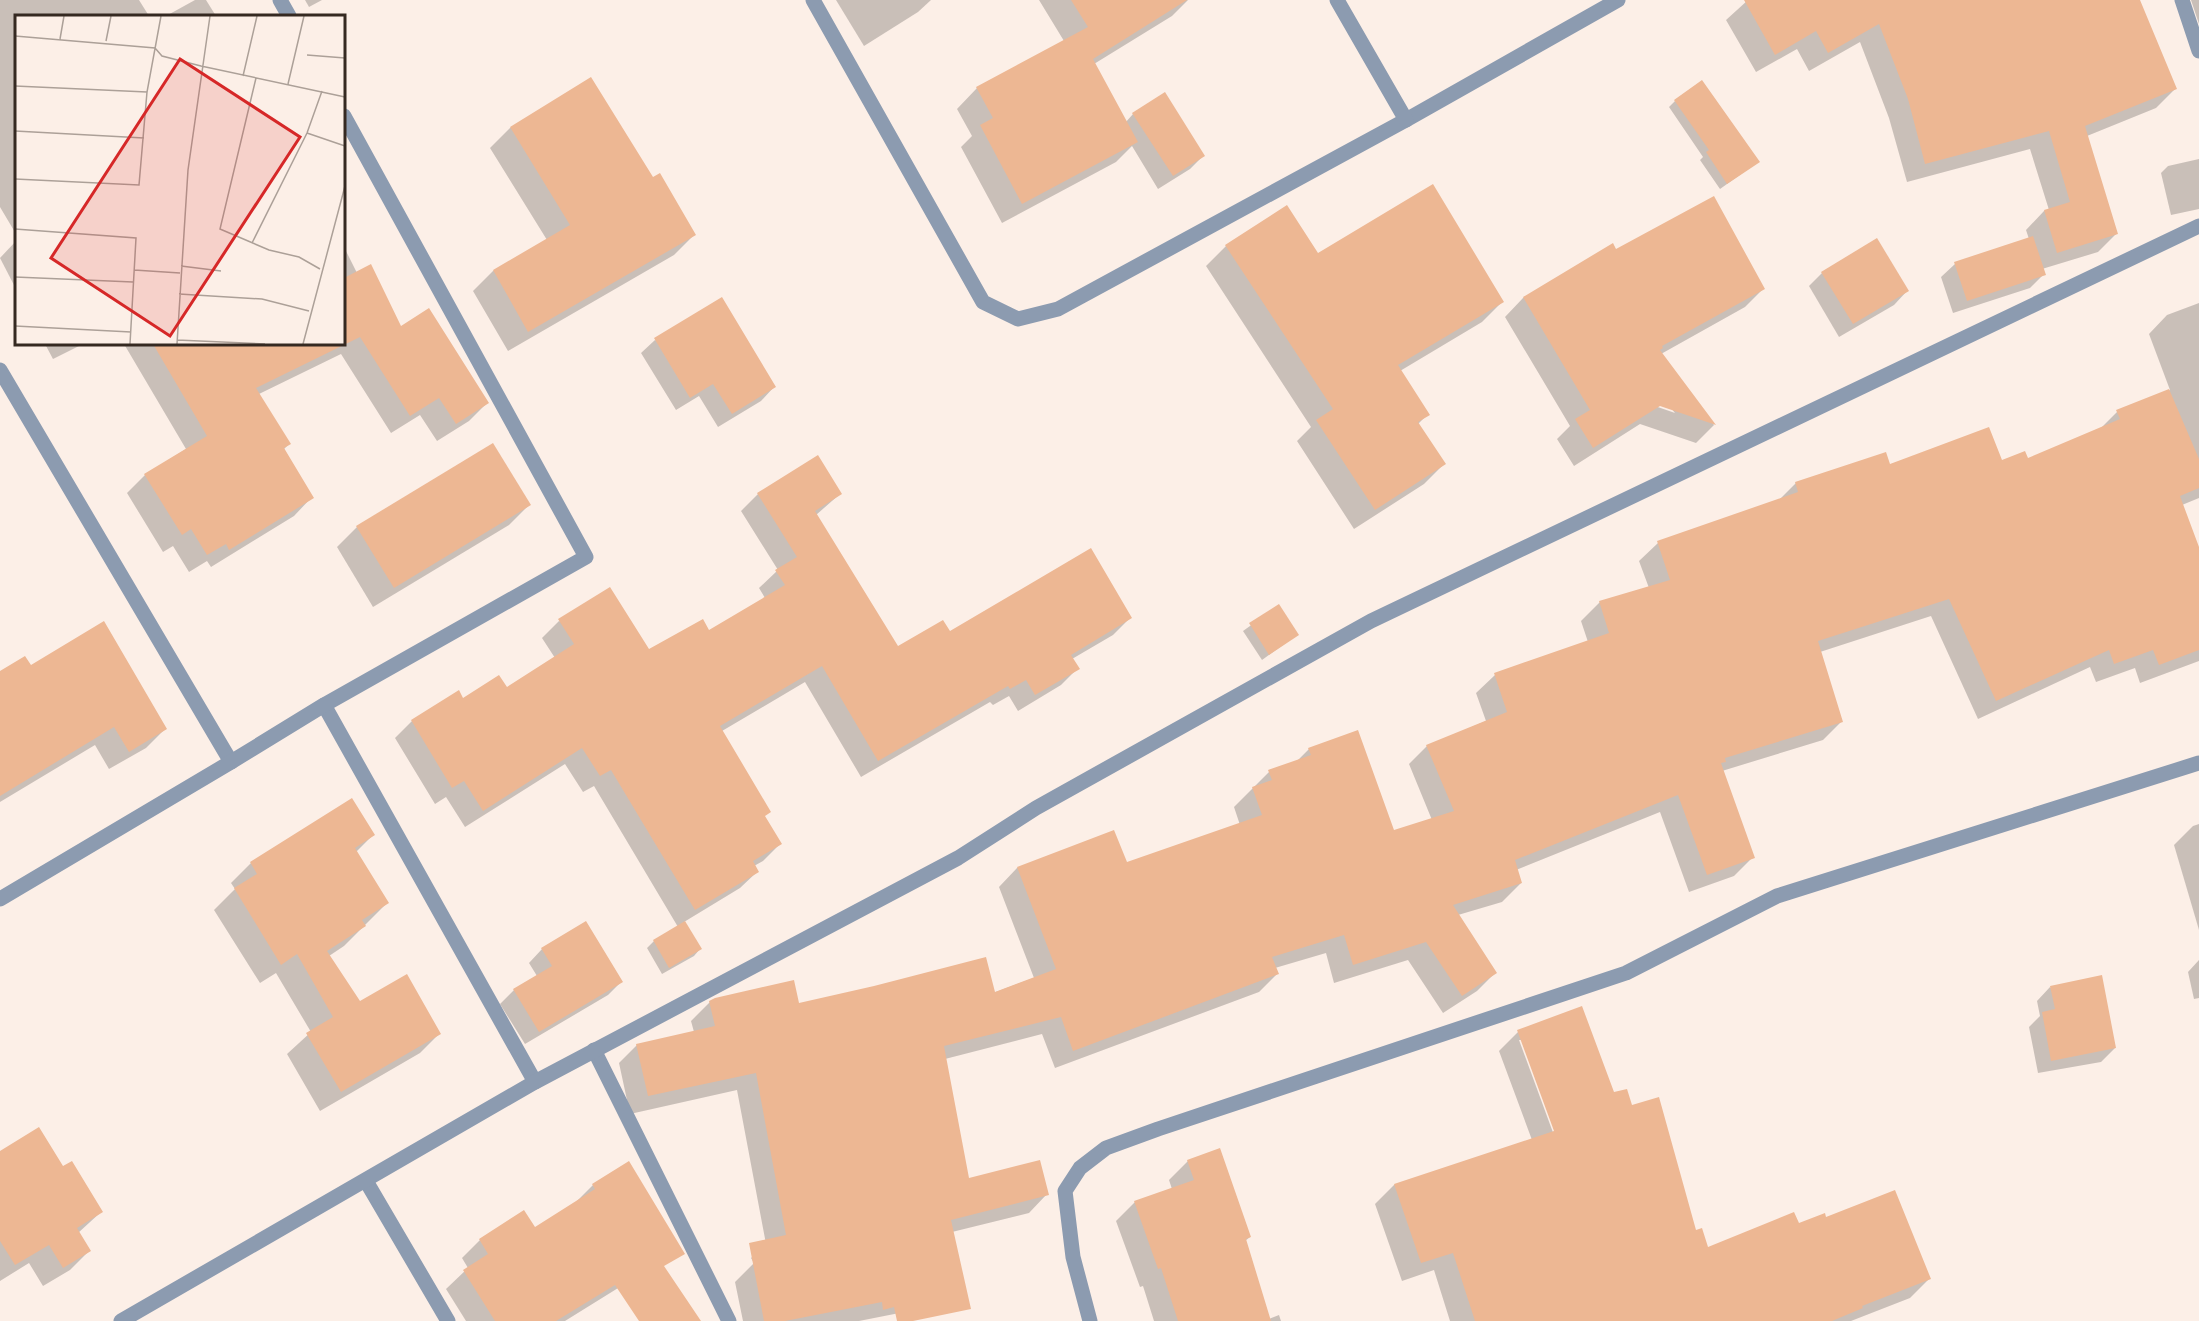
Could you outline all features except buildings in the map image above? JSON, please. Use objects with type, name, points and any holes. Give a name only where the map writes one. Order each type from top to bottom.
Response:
[{"type":"street","points":[[280,0],[288,15]]},
{"type":"street","points":[[813,0],[983,302],[1018,319],[1058,309],[1406,120],[1618,0]]},
{"type":"street","points":[[1337,0],[1406,120]]},
{"type":"street","points":[[2182,0],[2199,51]]},
{"type":"street","points":[[0,899],[324,705],[586,557],[345,118]]},
{"type":"street","points":[[122,1321],[536,1082],[958,858],[1036,808],[1371,621],[2199,226]]},
{"type":"street","points":[[0,370],[231,762]]},
{"type":"street","points":[[324,705],[536,1082]]},
{"type":"street","points":[[1090,1321],[1073,1257],[1065,1191],[1080,1168],[1106,1148],[1626,973],[1777,896],[2199,762]]},
{"type":"street","points":[[594,1050],[729,1321]]},
{"type":"street","points":[[366,1181],[448,1321]]}]
